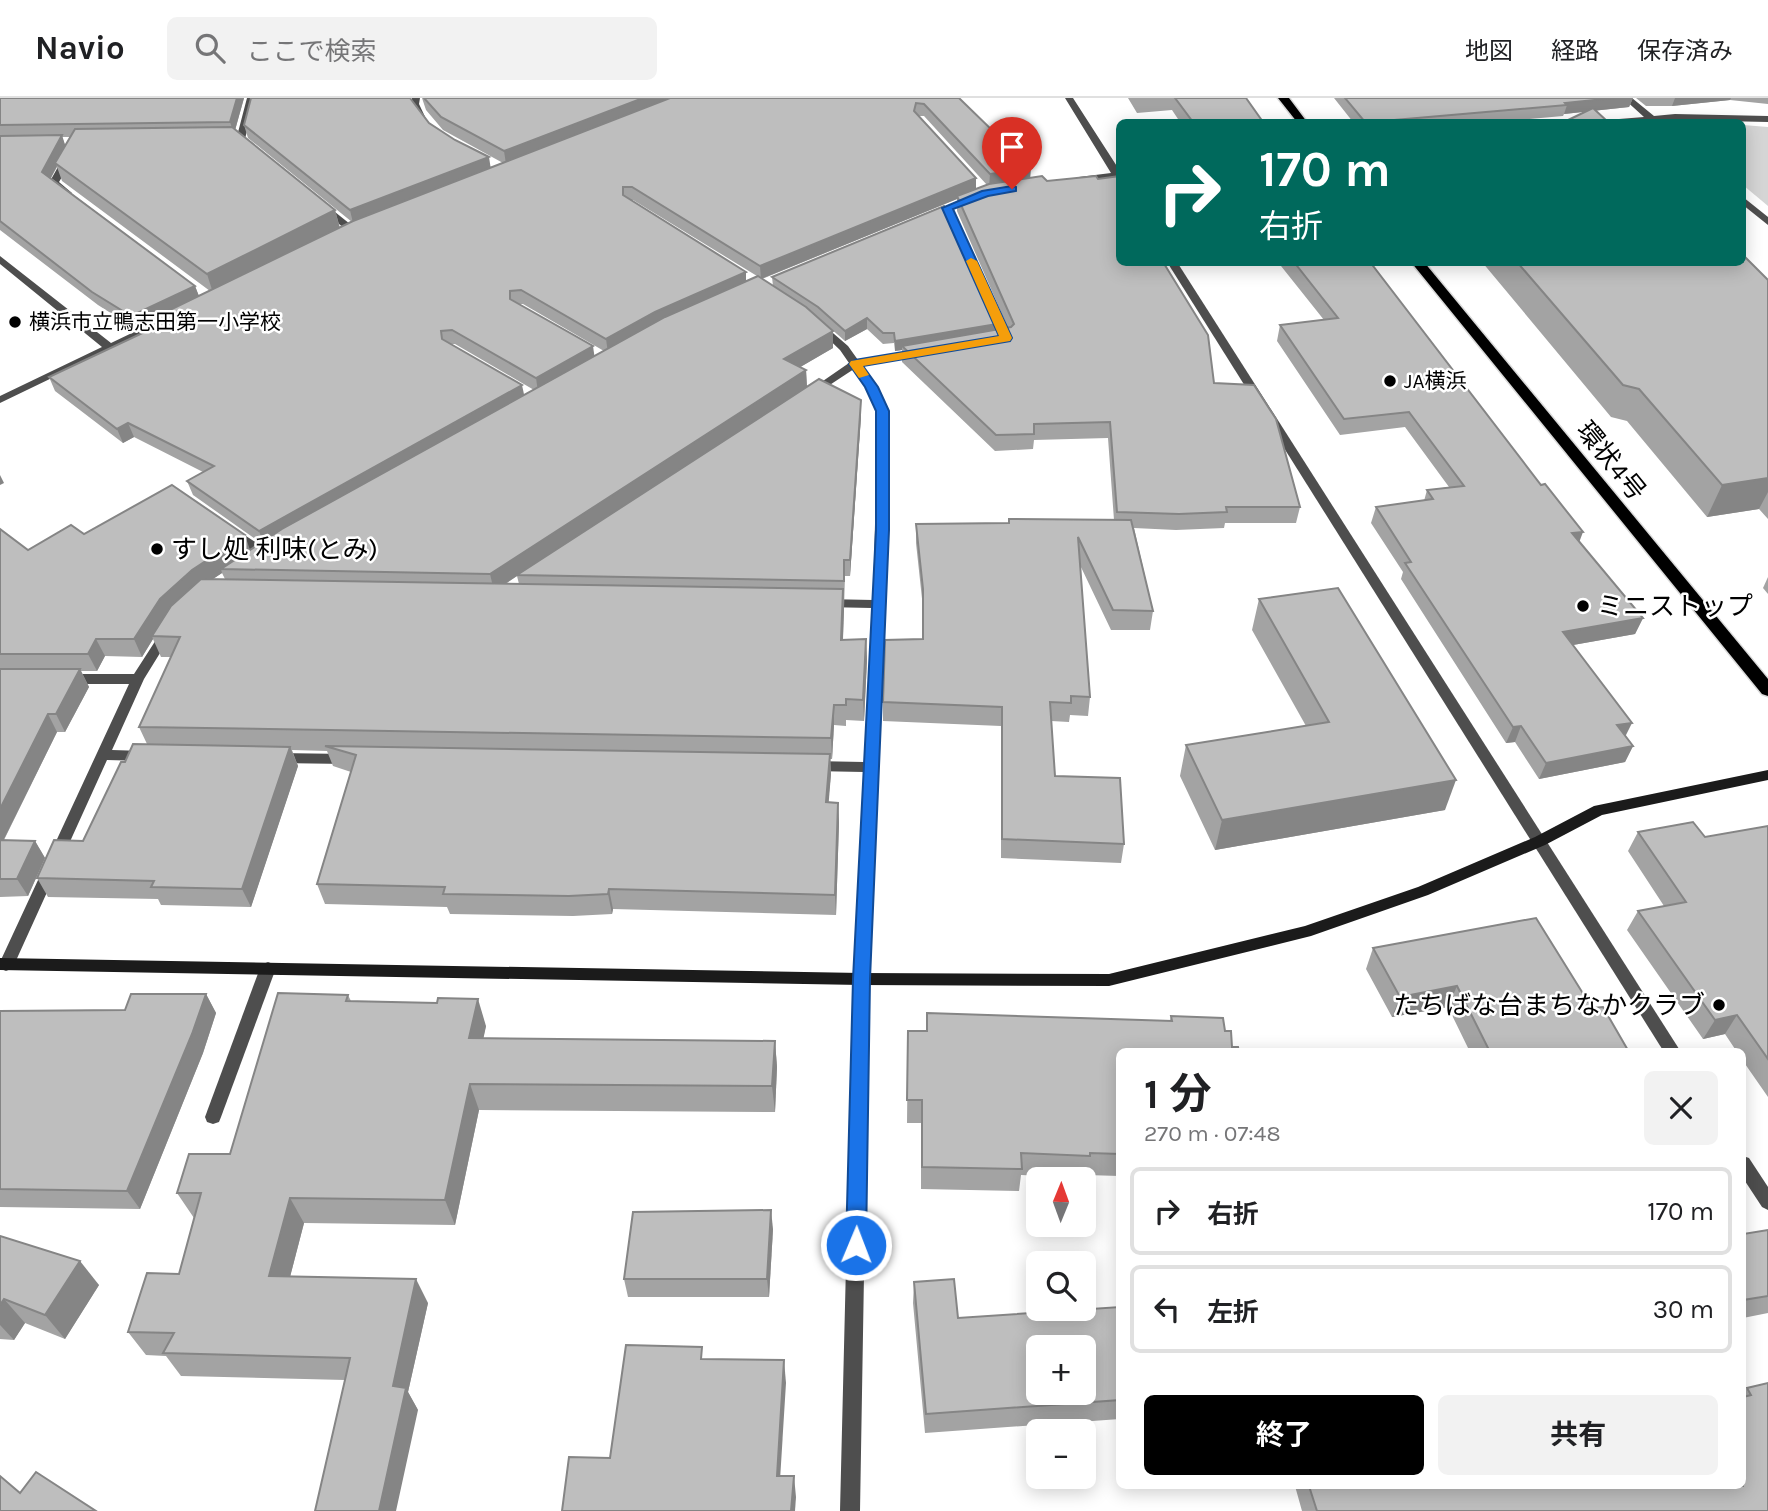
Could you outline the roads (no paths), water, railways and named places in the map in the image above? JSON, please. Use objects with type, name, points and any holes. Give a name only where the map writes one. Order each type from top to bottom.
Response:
[{"type":"main road","points":[[1283,98],[1300,119]]},
{"type":"main road","name":"環状4号","points":[[1420,266],[1768,690]]},
{"type":"street","points":[[240,140],[251,98]]},
{"type":"street","points":[[416,98],[415,104],[423,122],[431,128]]},
{"type":"street","points":[[1069,98],[1116,171]]},
{"type":"street","points":[[1627,98],[1651,119]]},
{"type":"street","points":[[1680,119],[1720,116],[1768,119]]},
{"type":"street","points":[[226,140],[240,140],[260,156]]},
{"type":"street","points":[[75,199],[54,183],[76,144]]},
{"type":"street","points":[[1065,182],[1116,176]]},
{"type":"street","points":[[922,218],[986,193]]},
{"type":"street","points":[[311,197],[352,230]]},
{"type":"street","points":[[1746,203],[1768,222]]},
{"type":"street","points":[[947,208],[1006,338],[992,341]]},
{"type":"street","points":[[340,236],[365,225]]},
{"type":"street","points":[[0,259],[109,347]]},
{"type":"street","points":[[1175,266],[1670,1048]]},
{"type":"street","points":[[806,315],[844,348],[872,387],[883,411],[882,530],[861,979],[850,1511]]},
{"type":"street","points":[[0,400],[178,316]]},
{"type":"street","points":[[798,401],[855,364],[924,352]]},
{"type":"street","points":[[224,525],[265,554]]},
{"type":"street","points":[[811,602],[878,604]]},
{"type":"street","points":[[173,621],[138,678],[3,965],[861,979],[1109,980],[1306,932],[1423,891],[1540,841],[1599,810],[1768,775]]},
{"type":"street","points":[[55,679],[138,678]]},
{"type":"street","points":[[104,755],[160,756]]},
{"type":"street","points":[[258,757],[355,759]]},
{"type":"street","points":[[801,766],[870,767]]},
{"type":"street","points":[[213,1117],[268,968]]},
{"type":"street","points":[[1746,1168],[1768,1202]]},
{"type":"place","name":"横浜市立鴨志田第一小学校","points":[[15,322]]},
{"type":"place","name":"JA横浜","points":[[1390,381]]},
{"type":"place","name":"すし処 利味(とみ)","points":[[157,549]]},
{"type":"place","name":"ミニストップ","points":[[1583,606]]},
{"type":"place","name":"たちばな台まちなかクラブ","points":[[1719,1005]]}]
